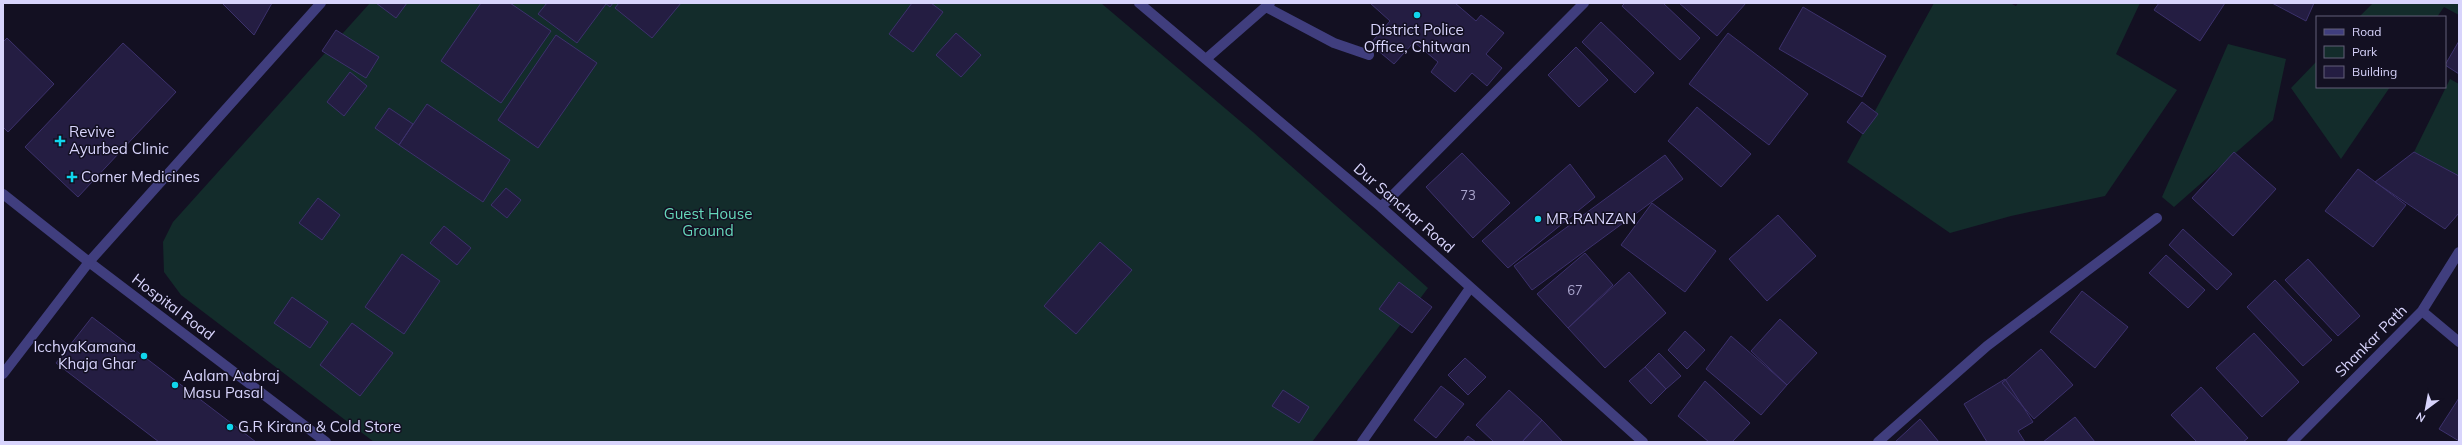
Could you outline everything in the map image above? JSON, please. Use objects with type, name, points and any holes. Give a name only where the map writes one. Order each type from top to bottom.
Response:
[{"type":"street","points":[[3,374],[89,262],[321,3]]},
{"type":"street","name":"Dur Sanchar Road","points":[[1139,3],[1381,207],[1643,442]]},
{"type":"street","points":[[1381,207],[1584,3]]},
{"type":"street","points":[[1206,59],[1268,5],[1334,43],[1369,54]]},
{"type":"street","name":"Hospital Road","points":[[3,194],[89,262],[326,442]]},
{"type":"street","points":[[1878,442],[1986,346],[2157,218]]},
{"type":"street","name":"Shankar Path","points":[[2292,442],[2422,311],[2459,252]]},
{"type":"street","points":[[1362,442],[1470,288]]},
{"type":"street","points":[[2422,311],[2459,342]]},
{"type":"green space","name":"Guest House Ground","points":[[370,3],[1101,3],[1253,132],[1428,288],[1312,442],[374,442],[181,295],[164,272],[163,242],[173,222]]},
{"type":"green space","points":[[1934,3],[2010,3],[2016,6],[2018,3],[2140,3],[2116,54],[2177,90],[2105,196],[2011,216],[1950,233],[1847,162]]},
{"type":"green space","points":[[2373,3],[2459,3],[2459,15],[2444,7],[2438,16],[2360,16]]},
{"type":"green space","points":[[2228,44],[2286,59],[2273,120],[2174,207],[2162,197]]},
{"type":"green space","points":[[2316,62],[2316,88],[2389,88],[2341,159],[2291,88]]},
{"type":"green space","points":[[2450,79],[2459,84],[2459,176],[2414,152]]},
{"type":"building","points":[[222,3],[272,3],[254,35]]},
{"type":"building","points":[[376,3],[407,3],[396,18]]},
{"type":"building","points":[[481,3],[510,3],[551,31],[501,103],[441,61]]},
{"type":"building","points":[[547,3],[606,4],[577,43],[538,14]]},
{"type":"building","points":[[605,3],[613,3],[610,7]]},
{"type":"building","points":[[619,3],[681,3],[652,38],[615,8]]},
{"type":"building","points":[[912,3],[931,3],[943,12],[913,52],[889,34]]},
{"type":"building","points":[[1370,3],[1455,3],[1476,21],[1481,15],[1504,33],[1486,54],[1502,68],[1487,86],[1472,73],[1455,92],[1431,72],[1438,62],[1414,42],[1394,64],[1370,44],[1390,21]]},
{"type":"building","points":[[1625,3],[1663,3],[1700,38],[1680,60],[1622,6]]},
{"type":"building","points":[[1679,3],[1746,3],[1717,36]]},
{"type":"building","points":[[2159,3],[2225,3],[2200,41],[2154,10]]},
{"type":"building","points":[[2272,3],[2314,3],[2306,21]]},
{"type":"building","points":[[1803,7],[1886,56],[1862,97],[1779,49]]},
{"type":"building","points":[[1601,22],[1654,73],[1635,93],[1582,42]]},
{"type":"building","points":[[336,30],[379,57],[366,78],[322,51]]},
{"type":"building","points":[[956,33],[981,55],[961,77],[936,55]]},
{"type":"building","points":[[1728,33],[1808,94],[1769,145],[1689,84]]},
{"type":"building","points":[[556,35],[597,63],[538,148],[498,120]]},
{"type":"building","points":[[7,38],[54,84],[8,132],[3,127],[3,42]]},
{"type":"building","points":[[2459,41],[2459,74],[2446,66]]},
{"type":"building","points":[[123,43],[176,92],[78,197],[25,147]]},
{"type":"building","points":[[1576,47],[1608,80],[1579,107],[1548,75]]},
{"type":"building","points":[[350,72],[367,86],[344,116],[327,102]]},
{"type":"building","points":[[1862,102],[1878,114],[1863,134],[1847,122]]},
{"type":"building","points":[[427,104],[510,160],[483,202],[399,145]]},
{"type":"building","points":[[1697,107],[1751,154],[1721,187],[1668,141]]},
{"type":"building","points":[[389,108],[413,124],[399,145],[375,128]]},
{"type":"building","points":[[2234,152],[2276,189],[2233,236],[2192,198]]},
{"type":"building","points":[[2414,152],[2459,176],[2459,213],[2445,229],[2375,182]]},
{"type":"building","points":[[1462,153],[1510,203],[1473,238],[1426,187]]},
{"type":"building","points":[[1665,155],[1683,179],[1532,290],[1514,266]]},
{"type":"building","name":"MR.RANZAN","points":[[1570,164],[1595,197],[1508,268],[1482,241]]},
{"type":"building","points":[[2358,169],[2406,205],[2373,247],[2325,211]]},
{"type":"building","points":[[506,188],[521,200],[507,218],[491,205]]},
{"type":"building","points":[[318,198],[340,215],[322,240],[299,223]]},
{"type":"building","points":[[1652,203],[1716,251],[1685,292],[1621,245]]},
{"type":"building","points":[[1778,215],[1816,256],[1767,301],[1729,259]]},
{"type":"building","points":[[444,226],[471,248],[457,265],[430,243]]},
{"type":"building","points":[[2183,229],[2232,274],[2217,290],[2169,245]]},
{"type":"building","points":[[1100,242],[1132,270],[1076,334],[1044,306]]},
{"type":"building","points":[[1585,253],[1613,285],[1568,328],[1537,294]]},
{"type":"building","points":[[402,254],[440,281],[404,334],[365,307]]},
{"type":"building","points":[[2166,255],[2205,290],[2188,308],[2149,273]]},
{"type":"building","points":[[2308,259],[2360,316],[2338,336],[2285,280]]},
{"type":"building","points":[[1629,272],[1666,313],[1605,368],[1568,328]]},
{"type":"building","points":[[2275,280],[2332,340],[2303,366],[2247,307]]},
{"type":"building","points":[[1399,282],[1432,307],[1412,333],[1379,309]]},
{"type":"building","points":[[2082,291],[2128,327],[2095,368],[2050,332]]},
{"type":"building","points":[[292,297],[328,322],[310,348],[274,323]]},
{"type":"building","points":[[92,317],[256,442],[159,442],[56,363]]},
{"type":"building","points":[[1780,319],[1817,353],[1787,385],[1751,351]]},
{"type":"building","points":[[352,323],[393,353],[360,396],[320,365]]},
{"type":"building","points":[[1685,331],[1705,350],[1687,369],[1668,350]]},
{"type":"building","points":[[2254,333],[2299,382],[2262,417],[2216,368]]},
{"type":"building","points":[[1731,336],[1787,385],[1761,415],[1706,369]]},
{"type":"building","points":[[2041,349],[2073,385],[2034,419],[2002,383]]},
{"type":"building","points":[[1659,353],[1681,376],[1666,389],[1645,367]]},
{"type":"building","points":[[1465,358],[1486,377],[1468,395],[1448,375]]},
{"type":"building","points":[[1645,367],[1666,389],[1651,404],[1629,381]]},
{"type":"building","points":[[2005,379],[2033,422],[2018,431],[2025,442],[1987,442],[1964,404]]},
{"type":"building","points":[[1705,381],[1750,423],[1732,442],[1709,442],[1678,416]]},
{"type":"building","points":[[1441,386],[1464,404],[1436,438],[1414,420]]},
{"type":"building","points":[[2201,387],[2248,438],[2243,442],[2197,442],[2171,415]]},
{"type":"building","points":[[1283,390],[1309,407],[1299,423],[1272,406]]},
{"type":"building","points":[[1509,390],[1542,420],[1522,442],[1494,442],[1476,425]]},
{"type":"building","points":[[2459,398],[2459,441],[2439,429]]},
{"type":"building","points":[[2075,417],[2095,442],[2043,442]]},
{"type":"building","points":[[1920,419],[1939,442],[1895,442]]},
{"type":"building","points":[[1542,420],[1563,442],[1522,442]]},
{"type":"building","points":[[1468,436],[1476,442],[1463,442]]},
{"type":"place","name":"District Police Office, Chitwan","points":[[1417,15]]},
{"type":"place","name":"Revive Ayurbed Clinic","points":[[60,141]]},
{"type":"place","name":"Corner Medicines","points":[[72,177]]},
{"type":"place","name":"MR.RANZAN","points":[[1538,219]]},
{"type":"place","name":"IcchyaKamana Khaja Ghar","points":[[144,356]]},
{"type":"place","name":"Aalam Aabraj Masu Pasal","points":[[175,385]]},
{"type":"place","name":"G.R Kirana & Cold Store","points":[[230,427]]}]
